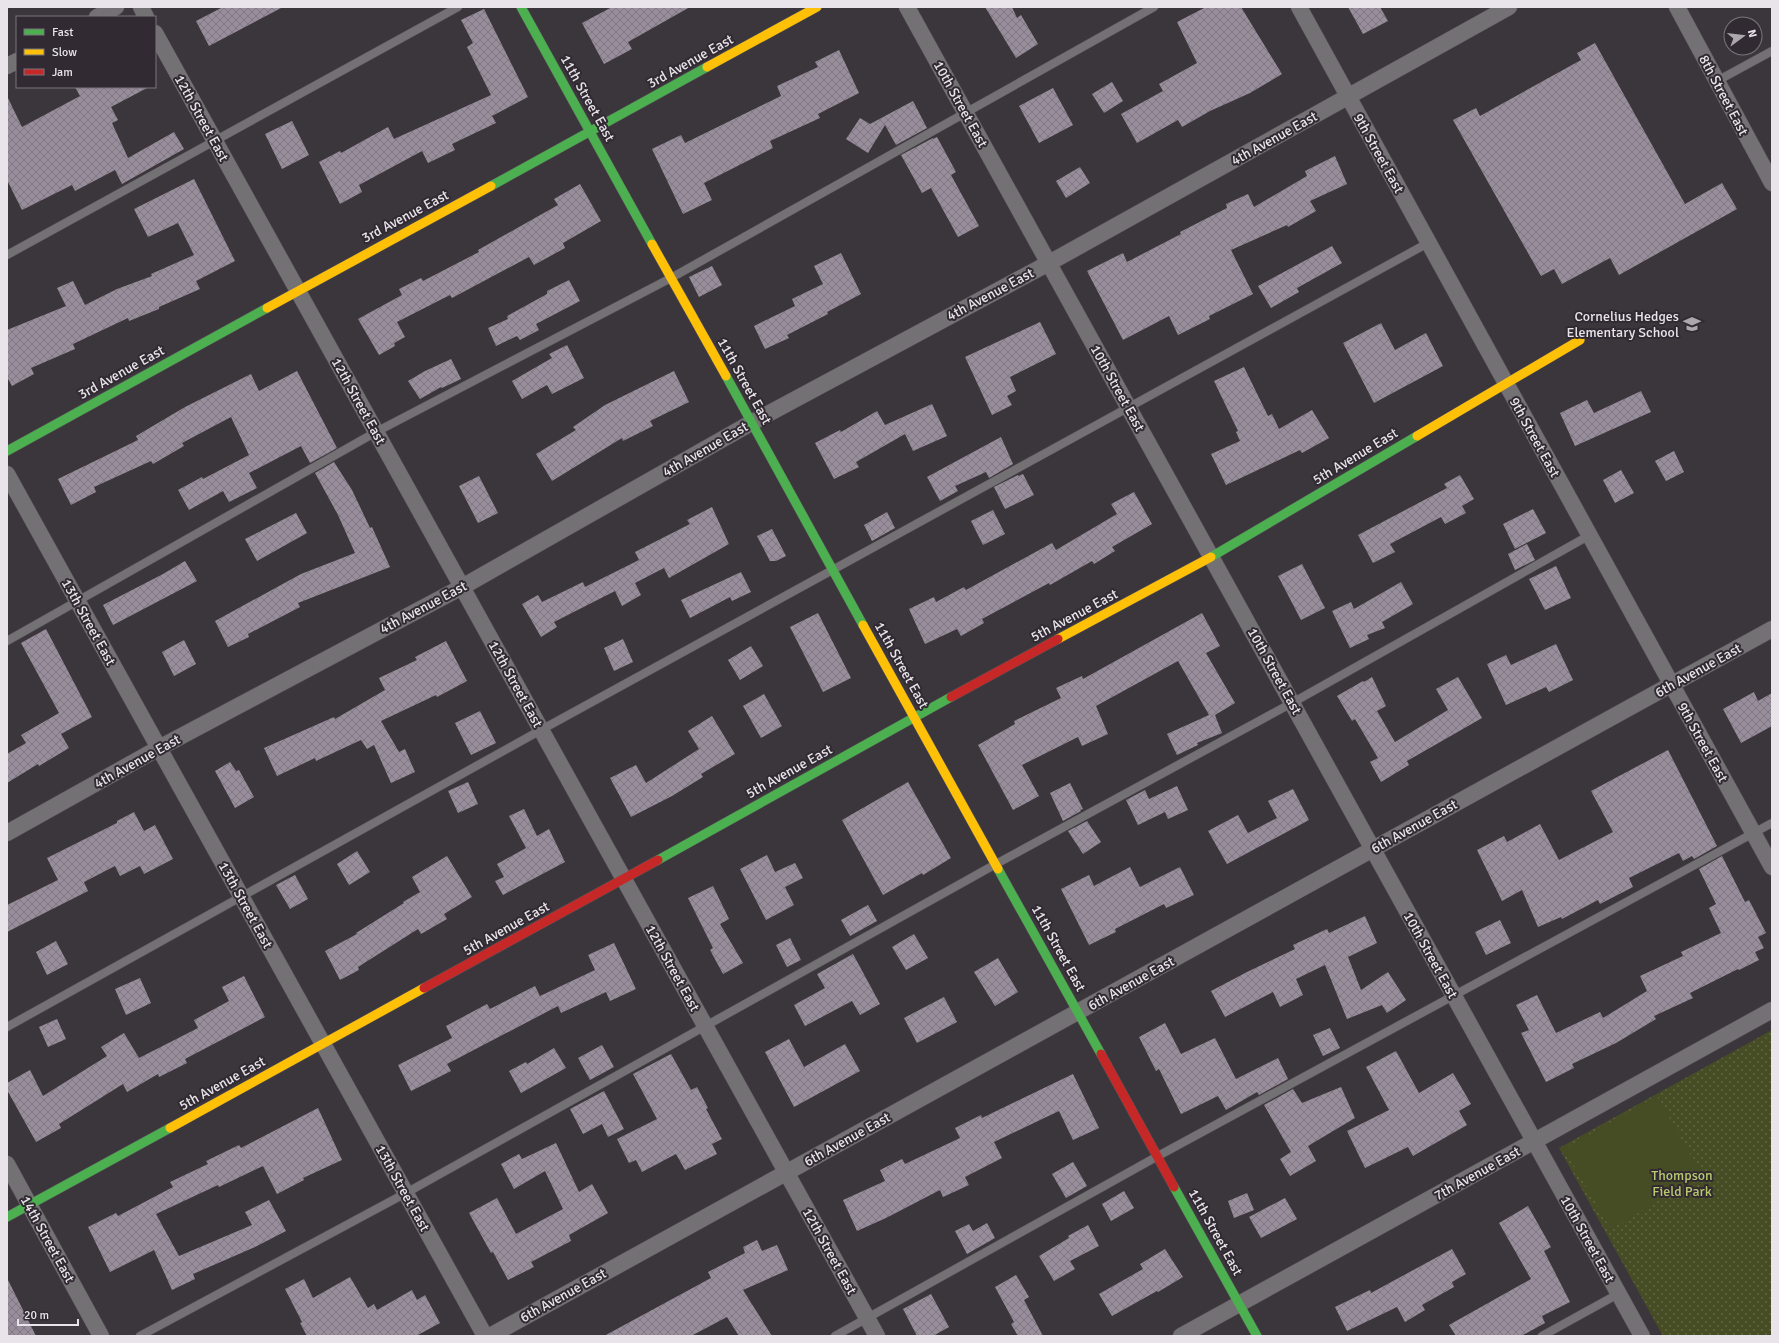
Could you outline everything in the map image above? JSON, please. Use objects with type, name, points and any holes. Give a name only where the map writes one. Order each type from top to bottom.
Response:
[{"type":"street","points":[[99,16],[116,7]]},
{"type":"street","points":[[141,7],[146,16]]},
{"type":"street","name":"11th Street East","points":[[522,7],[1257,1336]]},
{"type":"street","name":"3rd Avenue East","points":[[7,451],[298,290],[817,7]]},
{"type":"street","name":"10th Street East","points":[[907,7],[1642,1336]]},
{"type":"street","name":"9th Street East","points":[[1299,7],[1772,867]]},
{"type":"street","name":"4th Avenue East","points":[[7,833],[159,748],[462,587],[752,423],[1049,263],[1509,7]]},
{"type":"street","name":"8th Street East","points":[[1677,7],[1772,183]]},
{"type":"street","name":"12th Street East","points":[[156,35],[877,1336]]},
{"type":"street","points":[[7,66],[16,62]]},
{"type":"street","name":"5th Avenue East","points":[[7,1217],[624,879],[914,717],[1211,557],[1580,340]]},
{"type":"street","name":"13th Street East","points":[[7,474],[485,1336]]},
{"type":"street","name":"6th Avenue East","points":[[490,1336],[1772,629]]},
{"type":"street","name":"7th Avenue East","points":[[1180,1336],[1772,1010]]},
{"type":"street","name":"14th Street East","points":[[7,1164],[101,1336]]},
{"type":"lane","points":[[7,255],[458,7]]},
{"type":"lane","points":[[7,641],[376,432],[671,278],[1154,7]]},
{"type":"lane","points":[[1717,81],[1772,51]]},
{"type":"lane","points":[[7,1027],[541,730],[834,571],[1128,406],[1428,243]]},
{"type":"lane","points":[[140,1336],[406,1193],[996,864],[1292,703],[1590,535]]},
{"type":"lane","points":[[835,1336],[1158,1156],[1772,823]]},
{"type":"lane","points":[[1542,1336],[1618,1294]]},
{"type":"green space","name":"Thompson Field Park","points":[[1772,1030],[1772,1336],[1663,1336],[1559,1148]]},
{"type":"green space","points":[[1657,1096],[1702,1175],[1611,1229],[1564,1149]]},
{"type":"building","points":[[223,7],[283,7],[209,46],[196,21]]},
{"type":"building","points":[[612,7],[690,7],[628,42],[632,49],[604,64],[582,23]]},
{"type":"building","points":[[985,7],[1012,7],[1017,18],[1021,15],[1038,44],[1016,58]]},
{"type":"building","points":[[1206,7],[1241,7],[1282,74],[1250,93],[1210,111],[1182,127],[1178,120],[1137,143],[1121,114],[1163,91],[1159,84],[1197,63],[1177,22]]},
{"type":"building","points":[[1348,7],[1380,7],[1388,21],[1363,34]]},
{"type":"building","points":[[484,9],[528,97],[492,116],[496,123],[452,144],[455,150],[428,163],[422,151],[359,185],[362,192],[340,204],[319,162],[340,151],[341,153],[388,127],[394,139],[491,95],[467,47],[473,43],[461,20]]},
{"type":"building","points":[[1595,43],[1685,204],[1722,183],[1737,209],[1619,275],[1610,258],[1562,284],[1554,269],[1541,276],[1453,120],[1476,108],[1480,116],[1581,60],[1577,53]]},
{"type":"building","points":[[839,50],[859,93],[818,114],[820,118],[770,141],[773,148],[704,183],[712,200],[683,214],[652,149],[681,135],[685,143],[781,96],[777,86],[818,67],[815,62]]},
{"type":"building","points":[[1112,82],[1123,101],[1104,113],[1092,94]]},
{"type":"building","points":[[76,88],[147,88],[111,107],[118,120],[112,123],[128,158],[174,132],[184,149],[122,184],[115,170],[75,191],[72,185],[22,210],[7,180],[7,96],[22,127],[80,96]]},
{"type":"building","points":[[1053,88],[1073,125],[1039,143],[1019,106]]},
{"type":"building","points":[[913,101],[927,128],[896,145],[885,125],[868,153],[846,139],[860,118],[870,124]]},
{"type":"building","points":[[292,121],[309,155],[282,169],[265,134]]},
{"type":"building","points":[[937,137],[956,172],[951,175],[979,226],[958,237],[931,188],[922,193],[901,155]]},
{"type":"building","points":[[1335,156],[1347,184],[1310,201],[1316,211],[1288,227],[1287,225],[1231,250],[1253,294],[1209,316],[1210,319],[1178,335],[1169,316],[1123,340],[1087,271],[1123,253],[1127,262],[1181,234],[1180,232],[1227,208],[1226,204],[1248,194],[1254,207],[1307,176],[1305,171]]},
{"type":"building","points":[[1080,167],[1090,183],[1066,198],[1056,181]]},
{"type":"building","points":[[194,179],[235,261],[196,281],[200,289],[159,307],[159,309],[129,321],[128,318],[73,344],[75,349],[31,368],[34,374],[12,386],[7,377],[7,330],[66,306],[57,288],[73,281],[85,305],[117,289],[152,276],[151,274],[194,255],[178,223],[148,237],[134,209]]},
{"type":"building","points":[[580,184],[601,221],[563,243],[565,248],[534,265],[529,257],[452,298],[450,295],[397,322],[405,337],[394,343],[395,346],[379,355],[358,319],[402,295],[399,289],[421,278],[423,281],[479,252],[478,250],[558,205],[554,199]]},
{"type":"building","points":[[1332,246],[1342,263],[1297,288],[1299,292],[1271,308],[1258,286]]},
{"type":"building","points":[[841,253],[861,294],[827,312],[828,314],[787,335],[789,338],[765,349],[754,326],[795,306],[792,299],[823,284],[814,266]]},
{"type":"building","points":[[712,266],[722,285],[699,297],[689,277]]},
{"type":"building","points":[[569,280],[580,301],[536,324],[539,330],[520,340],[517,336],[496,346],[488,328],[508,319],[507,316],[547,294],[547,291]]},
{"type":"building","points":[[1040,322],[1056,354],[1010,377],[1016,391],[1007,396],[1012,405],[992,415],[965,357]]},
{"type":"building","points":[[1381,323],[1395,350],[1426,333],[1443,366],[1374,403],[1343,343]]},
{"type":"building","points":[[567,345],[584,378],[552,394],[547,385],[522,399],[512,381],[552,358],[549,354]]},
{"type":"building","points":[[451,359],[461,379],[442,388],[441,387],[420,399],[408,381]]},
{"type":"building","points":[[1244,367],[1268,416],[1272,414],[1279,429],[1312,410],[1329,438],[1302,453],[1300,450],[1226,485],[1211,454],[1240,441],[1236,432],[1238,431],[1214,381]]},
{"type":"building","points":[[297,371],[337,448],[310,463],[301,446],[249,473],[257,488],[229,502],[223,491],[189,510],[178,490],[249,455],[231,417],[182,443],[184,446],[153,464],[151,461],[94,487],[96,492],[71,505],[58,479],[138,440],[136,436],[185,407],[251,374],[259,391]]},
{"type":"building","points":[[674,371],[689,402],[650,421],[653,426],[623,441],[622,438],[552,481],[536,454],[576,430],[573,427],[605,405]]},
{"type":"building","points":[[1641,391],[1651,412],[1575,446],[1560,413],[1587,400],[1594,413]]},
{"type":"building","points":[[932,404],[947,436],[913,451],[905,434],[856,462],[859,467],[834,479],[815,443],[840,430],[841,432],[877,411],[885,425]]},
{"type":"building","points":[[1001,437],[1013,464],[989,478],[986,472],[955,486],[958,491],[940,501],[927,477]]},
{"type":"building","points":[[1674,451],[1684,472],[1666,481],[1655,461]]},
{"type":"building","points":[[334,462],[352,490],[370,528],[372,527],[390,567],[298,603],[300,607],[248,634],[249,637],[228,647],[215,621],[301,574],[355,553],[338,515],[315,473]]},
{"type":"building","points":[[1621,470],[1634,493],[1615,503],[1603,480]]},
{"type":"building","points":[[1023,474],[1034,495],[1005,509],[994,487]]},
{"type":"building","points":[[1460,475],[1474,499],[1462,506],[1466,513],[1445,524],[1441,517],[1390,544],[1395,552],[1373,563],[1358,535],[1447,488],[1444,484]]},
{"type":"building","points":[[479,476],[498,513],[478,523],[459,486]]},
{"type":"building","points":[[1134,492],[1152,524],[1112,547],[1115,551],[1094,564],[1092,561],[1050,585],[1049,583],[982,619],[984,623],[961,636],[957,629],[925,644],[909,609],[934,597],[936,602],[964,587],[966,590],[1052,543],[1056,550],[1117,514],[1111,504]]},
{"type":"building","points":[[712,507],[729,544],[669,578],[664,568],[635,583],[641,595],[622,606],[615,591],[554,622],[557,627],[541,637],[522,604],[538,595],[542,602],[583,582],[585,587],[639,560],[635,552],[690,524],[687,520]]},
{"type":"building","points":[[1533,509],[1546,533],[1515,549],[1503,524]]},
{"type":"building","points":[[993,510],[1005,534],[983,545],[971,521]]},
{"type":"building","points":[[887,512],[895,528],[872,541],[864,525]]},
{"type":"building","points":[[296,513],[307,533],[257,561],[245,539]]},
{"type":"building","points":[[772,529],[786,556],[776,561],[770,561],[757,536]]},
{"type":"building","points":[[1527,544],[1535,560],[1515,570],[1508,554]]},
{"type":"building","points":[[185,561],[197,581],[113,625],[103,605]]},
{"type":"building","points":[[1302,564],[1325,608],[1301,620],[1278,576]]},
{"type":"building","points":[[1556,566],[1571,598],[1545,610],[1529,579]]},
{"type":"building","points":[[741,572],[751,592],[732,601],[730,597],[690,618],[681,600]]},
{"type":"building","points":[[1401,582],[1413,604],[1382,622],[1385,628],[1367,635],[1369,639],[1350,648],[1332,611],[1351,602],[1354,609]]},
{"type":"building","points":[[818,613],[851,678],[823,692],[790,627]]},
{"type":"building","points":[[1202,613],[1220,646],[1206,653],[1235,703],[1215,715],[1222,733],[1197,743],[1198,745],[1177,755],[1167,734],[1209,715],[1178,661],[1096,706],[1108,734],[1082,746],[1078,737],[1022,765],[1039,796],[1013,810],[978,745],[1015,724],[1014,721],[1061,698],[1056,688],[1082,676],[1083,679]]},
{"type":"building","points":[[46,629],[92,717],[61,734],[69,748],[39,766],[38,764],[7,783],[7,754],[26,743],[21,735],[59,713],[21,643]]},
{"type":"building","points":[[623,639],[633,662],[614,671],[604,648]]},
{"type":"building","points":[[184,640],[196,664],[174,676],[162,652]]},
{"type":"building","points":[[446,641],[467,681],[437,697],[436,695],[381,721],[399,752],[405,749],[415,772],[391,783],[374,745],[367,749],[361,740],[316,761],[315,758],[277,776],[264,748],[334,717],[335,719],[385,690],[379,678],[417,660],[415,657]]},
{"type":"building","points":[[1556,644],[1573,680],[1549,692],[1546,687],[1506,705],[1487,664],[1506,655],[1511,665]]},
{"type":"building","points":[[751,646],[763,666],[740,680],[728,660]]},
{"type":"building","points":[[1372,677],[1386,706],[1377,711],[1395,742],[1448,710],[1436,689],[1458,677],[1482,718],[1407,761],[1409,765],[1381,782],[1370,762],[1378,758],[1355,719],[1352,721],[1337,696]]},
{"type":"building","points":[[1754,692],[1758,701],[1772,693],[1772,726],[1741,743],[1723,709]]},
{"type":"building","points":[[764,694],[782,726],[761,738],[743,706]]},
{"type":"building","points":[[480,711],[496,743],[471,755],[455,723]]},
{"type":"building","points":[[712,716],[735,754],[701,774],[703,777],[672,796],[631,817],[610,778],[636,765],[646,783],[699,749],[688,731]]},
{"type":"building","points":[[1668,750],[1717,846],[1694,859],[1692,856],[1683,861],[1679,853],[1629,878],[1633,887],[1600,904],[1598,900],[1562,919],[1561,917],[1538,927],[1522,890],[1502,901],[1477,850],[1504,836],[1507,842],[1540,824],[1559,860],[1613,832],[1591,791]]},
{"type":"building","points":[[230,762],[236,771],[239,770],[254,797],[235,808],[215,771]]},
{"type":"building","points":[[468,782],[478,804],[458,813],[448,791]]},
{"type":"building","points":[[908,782],[951,858],[923,875],[922,873],[883,895],[842,820]]},
{"type":"building","points":[[1070,783],[1083,809],[1063,821],[1050,793]]},
{"type":"building","points":[[1177,786],[1188,810],[1168,819],[1165,812],[1138,825],[1126,800],[1145,790],[1149,799]]},
{"type":"building","points":[[1293,789],[1309,820],[1227,864],[1208,831],[1238,815],[1248,833],[1277,818],[1268,801]]},
{"type":"building","points":[[524,809],[537,836],[549,829],[565,862],[503,895],[495,881],[504,877],[497,864],[526,848],[509,816]]},
{"type":"building","points":[[134,812],[144,831],[155,825],[173,859],[144,874],[140,866],[120,876],[115,866],[84,882],[88,891],[7,932],[7,905],[58,880],[47,858],[117,823],[117,821]]},
{"type":"building","points":[[1087,821],[1101,842],[1083,854],[1068,831]]},
{"type":"building","points":[[357,851],[370,872],[349,885],[337,864]]},
{"type":"building","points":[[767,855],[775,872],[795,863],[803,878],[785,887],[794,905],[766,920],[740,869]]},
{"type":"building","points":[[447,856],[472,897],[444,914],[447,919],[421,934],[418,929],[358,967],[359,970],[340,980],[325,951],[357,934],[356,933],[420,892],[412,877]]},
{"type":"building","points":[[1722,856],[1745,902],[1749,900],[1766,933],[1758,937],[1764,948],[1755,952],[1759,960],[1690,993],[1693,998],[1654,1016],[1656,1019],[1616,1043],[1572,1064],[1574,1068],[1546,1082],[1521,1033],[1529,1030],[1516,1005],[1537,995],[1556,1033],[1600,1012],[1603,1018],[1647,991],[1640,976],[1683,956],[1681,952],[1721,933],[1709,908],[1716,904],[1699,869]]},
{"type":"building","points":[[1130,867],[1140,887],[1180,867],[1194,895],[1166,908],[1164,904],[1115,929],[1116,932],[1089,945],[1061,889],[1089,875],[1094,886]]},
{"type":"building","points":[[295,875],[308,899],[290,909],[276,885]]},
{"type":"building","points":[[713,886],[729,919],[720,924],[743,963],[723,974],[710,950],[713,948],[688,898]]},
{"type":"building","points":[[868,905],[877,921],[850,936],[841,920]]},
{"type":"building","points":[[1365,916],[1377,943],[1348,957],[1361,990],[1388,972],[1406,1000],[1387,1013],[1382,1005],[1347,1019],[1325,965],[1296,979],[1303,995],[1280,1007],[1273,992],[1225,1017],[1211,991],[1295,949],[1293,945],[1327,929],[1329,933]]},
{"type":"building","points":[[1500,920],[1511,943],[1486,955],[1475,932]]},
{"type":"building","points":[[914,934],[928,958],[906,970],[892,947]]},
{"type":"building","points":[[790,938],[801,960],[787,967],[776,945]]},
{"type":"building","points":[[56,941],[68,964],[47,975],[36,952]]},
{"type":"building","points":[[614,943],[636,989],[610,1001],[606,992],[561,1013],[558,1006],[447,1064],[451,1071],[411,1091],[398,1065],[452,1038],[446,1026],[487,1004],[490,1009],[535,986],[540,996],[595,970],[588,955]]},
{"type":"building","points":[[853,954],[880,1004],[860,1015],[852,1001],[805,1026],[794,1005],[825,988],[817,974]]},
{"type":"building","points":[[998,958],[1018,992],[995,1006],[974,972]]},
{"type":"building","points":[[244,976],[265,1017],[185,1059],[187,1063],[159,1077],[158,1074],[127,1092],[123,1084],[59,1124],[61,1128],[36,1142],[7,1090],[7,1083],[30,1070],[43,1096],[107,1056],[101,1047],[124,1033],[139,1058],[198,1028],[194,1020],[229,1001],[222,987]]},
{"type":"building","points":[[140,978],[151,1003],[126,1015],[115,989]]},
{"type":"building","points":[[944,997],[957,1022],[917,1043],[904,1018]]},
{"type":"building","points":[[57,1019],[66,1039],[48,1047],[39,1027]]},
{"type":"building","points":[[1165,1023],[1181,1054],[1215,1038],[1236,1079],[1278,1058],[1288,1079],[1259,1095],[1257,1092],[1226,1110],[1218,1096],[1181,1114],[1159,1069],[1156,1071],[1139,1037]]},
{"type":"building","points":[[1330,1028],[1340,1048],[1323,1056],[1313,1035]]},
{"type":"building","points":[[789,1039],[804,1067],[845,1044],[860,1071],[794,1107],[765,1052]]},
{"type":"building","points":[[602,1045],[614,1067],[590,1080],[578,1058]]},
{"type":"building","points":[[554,1048],[566,1068],[521,1093],[509,1071],[526,1062],[527,1064]]},
{"type":"building","points":[[1396,1051],[1419,1093],[1453,1073],[1471,1104],[1459,1111],[1467,1125],[1413,1156],[1408,1147],[1365,1168],[1347,1131],[1389,1110],[1366,1067]]},
{"type":"building","points":[[671,1054],[691,1090],[697,1087],[708,1108],[706,1109],[722,1139],[712,1144],[717,1154],[685,1170],[676,1154],[642,1172],[636,1160],[629,1163],[617,1139],[657,1119],[633,1074]]},
{"type":"building","points":[[1073,1074],[1099,1128],[1073,1140],[1059,1111],[994,1142],[1002,1158],[965,1177],[969,1185],[943,1197],[940,1190],[857,1231],[843,1200],[885,1181],[880,1170],[902,1159],[905,1164],[960,1138],[955,1128],[981,1115],[982,1118]]},
{"type":"building","points":[[1341,1087],[1355,1118],[1308,1146],[1316,1161],[1290,1176],[1280,1159],[1291,1152],[1264,1105],[1293,1089],[1302,1103]]},
{"type":"building","points":[[604,1091],[624,1129],[608,1137],[602,1124],[583,1134],[570,1109]]},
{"type":"building","points":[[318,1108],[342,1160],[303,1178],[304,1180],[277,1194],[263,1166],[156,1214],[179,1256],[252,1225],[245,1212],[269,1200],[286,1231],[255,1247],[193,1274],[195,1279],[172,1290],[154,1250],[110,1272],[88,1227],[116,1213],[118,1216],[173,1187],[170,1182],[208,1164],[206,1161],[239,1145],[241,1148]]},
{"type":"building","points":[[556,1143],[579,1192],[592,1184],[608,1213],[569,1235],[571,1241],[531,1262],[534,1267],[508,1280],[469,1213],[497,1198],[516,1234],[563,1209],[545,1171],[514,1189],[501,1164],[519,1154],[522,1159]]},
{"type":"building","points":[[1073,1162],[1087,1186],[1066,1198],[1052,1174]]},
{"type":"building","points":[[1124,1191],[1134,1208],[1111,1221],[1102,1204]]},
{"type":"building","points":[[1247,1193],[1254,1210],[1234,1218],[1228,1201]]},
{"type":"building","points":[[1285,1198],[1297,1219],[1261,1238],[1249,1217]]},
{"type":"building","points":[[1528,1206],[1551,1247],[1544,1251],[1570,1302],[1542,1316],[1545,1323],[1521,1336],[1456,1336],[1449,1325],[1531,1279],[1499,1223]]},
{"type":"building","points":[[987,1223],[995,1238],[967,1254],[955,1231],[969,1224],[973,1231]]},
{"type":"building","points":[[1088,1225],[1099,1246],[1070,1261],[1075,1269],[1054,1281],[1039,1256],[1069,1238],[1068,1236]]},
{"type":"building","points":[[757,1240],[762,1251],[777,1245],[788,1270],[743,1290],[772,1336],[739,1336],[727,1317],[691,1336],[604,1336],[711,1278],[708,1272],[745,1253],[743,1247]]},
{"type":"building","points":[[1165,1249],[1183,1277],[1112,1316],[1099,1294],[1143,1269],[1140,1264]]},
{"type":"building","points":[[1452,1249],[1466,1274],[1452,1282],[1454,1287],[1422,1305],[1425,1310],[1405,1322],[1397,1307],[1347,1331],[1335,1307],[1370,1290],[1371,1293]]},
{"type":"building","points":[[1016,1275],[1029,1297],[1024,1300],[1043,1336],[1018,1336],[1011,1324],[1014,1322],[995,1287]]},
{"type":"building","points":[[350,1277],[368,1308],[374,1304],[377,1310],[412,1290],[417,1300],[425,1295],[440,1323],[416,1336],[307,1336],[300,1323],[302,1322],[285,1289],[304,1279],[313,1298]]},
{"type":"building","points":[[7,1278],[36,1336],[7,1336]]},
{"type":"building","points":[[931,1294],[949,1327],[933,1336],[917,1336],[903,1309]]},
{"type":"traffic: fast","points":[[521,7],[652,244]]},
{"type":"traffic: fast","points":[[491,186],[707,67]]},
{"type":"traffic: fast","points":[[7,451],[267,308]]},
{"type":"traffic: fast","points":[[726,376],[863,625]]},
{"type":"traffic: fast","points":[[1211,557],[1417,436]]},
{"type":"traffic: fast","points":[[658,860],[951,697]]},
{"type":"traffic: fast","points":[[998,869],[1101,1054]]},
{"type":"traffic: fast","points":[[7,1217],[170,1128]]},
{"type":"traffic: fast","points":[[1174,1187],[1257,1336]]},
{"type":"traffic: slow","points":[[707,67],[817,7]]},
{"type":"traffic: slow","points":[[267,308],[491,186]]},
{"type":"traffic: slow","points":[[652,244],[726,376]]},
{"type":"traffic: slow","points":[[1417,436],[1580,340]]},
{"type":"traffic: slow","points":[[1058,639],[1211,557]]},
{"type":"traffic: slow","points":[[863,625],[998,869]]},
{"type":"traffic: slow","points":[[170,1128],[424,988]]},
{"type":"traffic: jam","points":[[951,697],[1058,639]]},
{"type":"traffic: jam","points":[[424,988],[658,860]]},
{"type":"traffic: jam","points":[[1101,1054],[1174,1187]]},
{"type":"place","name":"Cornelius Hedges Elementary School","points":[[1692,324]]}]
